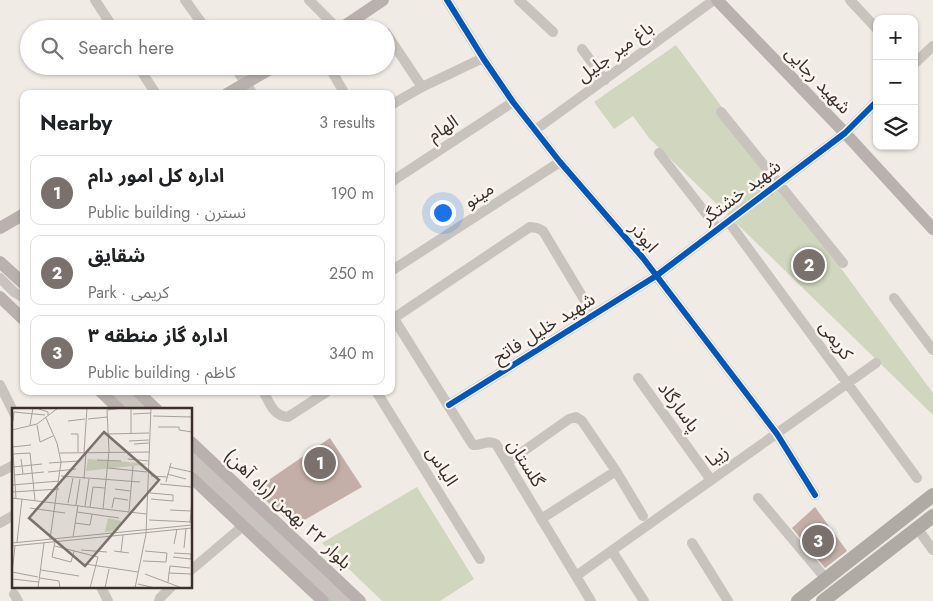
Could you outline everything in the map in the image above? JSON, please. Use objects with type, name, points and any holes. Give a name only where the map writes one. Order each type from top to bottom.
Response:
[{"type":"highway","points":[[798,601],[933,495]]},
{"type":"highway","points":[[823,601],[933,516]]},
{"type":"main road","points":[[353,20],[383,0]]},
{"type":"main road","name":"شهید رجایی","points":[[716,0],[845,133],[933,229]]},
{"type":"main road","points":[[234,90],[260,75]]},
{"type":"main road","points":[[0,228],[20,216]]},
{"type":"main road","points":[[0,262],[19,288]]},
{"type":"main road","points":[[0,297],[20,316]]},
{"type":"main road","points":[[104,395],[118,408]]},
{"type":"main road","points":[[141,395],[155,408]]},
{"type":"main road","name":"بلوار ۲۲ بهمن (راه آهن)","points":[[192,443],[360,601]]},
{"type":"main road","points":[[192,478],[323,601]]},
{"type":"street","points":[[95,0],[108,20]]},
{"type":"street","points":[[185,0],[199,20]]},
{"type":"street","points":[[309,0],[330,20]]},
{"type":"street","name":"ابوذر","points":[[447,0],[513,102],[560,162],[643,258],[777,434],[815,495]]},
{"type":"street","points":[[519,0],[553,32]]},
{"type":"street","name":"باغ میر جلیل","points":[[535,130],[716,0]]},
{"type":"street","points":[[850,0],[873,25]]},
{"type":"street","points":[[395,46],[422,87]]},
{"type":"street","points":[[918,60],[933,46]]},
{"type":"street","points":[[582,48],[605,80]]},
{"type":"street","points":[[395,104],[422,87],[483,58]]},
{"type":"street","points":[[144,75],[153,90]]},
{"type":"street","points":[[240,75],[250,90]]},
{"type":"street","points":[[334,75],[343,90]]},
{"type":"street","name":"الهام","points":[[395,179],[513,102]]},
{"type":"street","name":"شهید خشتگر","points":[[656,276],[845,133],[873,105]]},
{"type":"street","points":[[720,112],[843,264]]},
{"type":"street","points":[[659,153],[718,229]]},
{"type":"street","name":"مینو","points":[[395,268],[560,162]]},
{"type":"street","name":"کریمی","points":[[728,221],[917,478]]},
{"type":"street","points":[[395,315],[530,227],[543,231],[588,306]]},
{"type":"street","name":"شهید خلیل فاتح","points":[[448,405],[656,276]]},
{"type":"street","points":[[0,278],[19,288]]},
{"type":"street","points":[[894,298],[933,350]]},
{"type":"street","name":"گلستان","points":[[395,319],[473,445],[477,446],[492,441],[496,444],[591,601]]},
{"type":"street","name":"زیبا","points":[[576,576],[876,363]]},
{"type":"street","name":"پاسارگاد","points":[[638,378],[711,480]]},
{"type":"street","points":[[0,385],[12,409]]},
{"type":"street","points":[[119,395],[133,408]]},
{"type":"street","points":[[130,395],[143,408]]},
{"type":"street","points":[[265,395],[277,415],[288,417],[322,395]]},
{"type":"street","name":"الیاس","points":[[378,395],[480,559]]},
{"type":"street","points":[[508,462],[576,416],[582,420],[644,516]]},
{"type":"street","points":[[192,454],[349,601]]},
{"type":"street","points":[[192,463],[336,601]]},
{"type":"street","points":[[0,472],[12,466]]},
{"type":"street","points":[[541,519],[616,471]]},
{"type":"street","points":[[758,498],[826,579]]},
{"type":"street","points":[[0,523],[12,516]]},
{"type":"street","points":[[192,569],[243,526]]},
{"type":"street","points":[[917,528],[933,550]]},
{"type":"street","points":[[692,543],[728,601]]},
{"type":"street","points":[[612,551],[644,601]]},
{"type":"street","points":[[102,588],[108,601]]},
{"type":"street","points":[[159,601],[170,588]]},
{"type":"green space","points":[[676,45],[933,393],[933,415],[649,138],[633,116],[614,129],[594,102]]},
{"type":"green space","points":[[417,487],[474,579],[440,601],[382,601],[322,543]]},
{"type":"building","points":[[330,438],[362,487],[294,526],[254,490]]},
{"type":"building","points":[[815,507],[847,551],[825,568],[792,528]]},
{"type":"cycle path","points":[[447,0],[513,102],[560,162],[643,258],[777,434],[815,495]]},
{"type":"cycle path","points":[[449,405],[656,276],[845,133],[873,105]]},
{"type":"place","name":"شقایق","points":[[809,265]]},
{"type":"place","name":"اداره کل امور دام","points":[[320,463]]},
{"type":"place","name":"اداره گاز منطقه ۳","points":[[818,541]]}]
